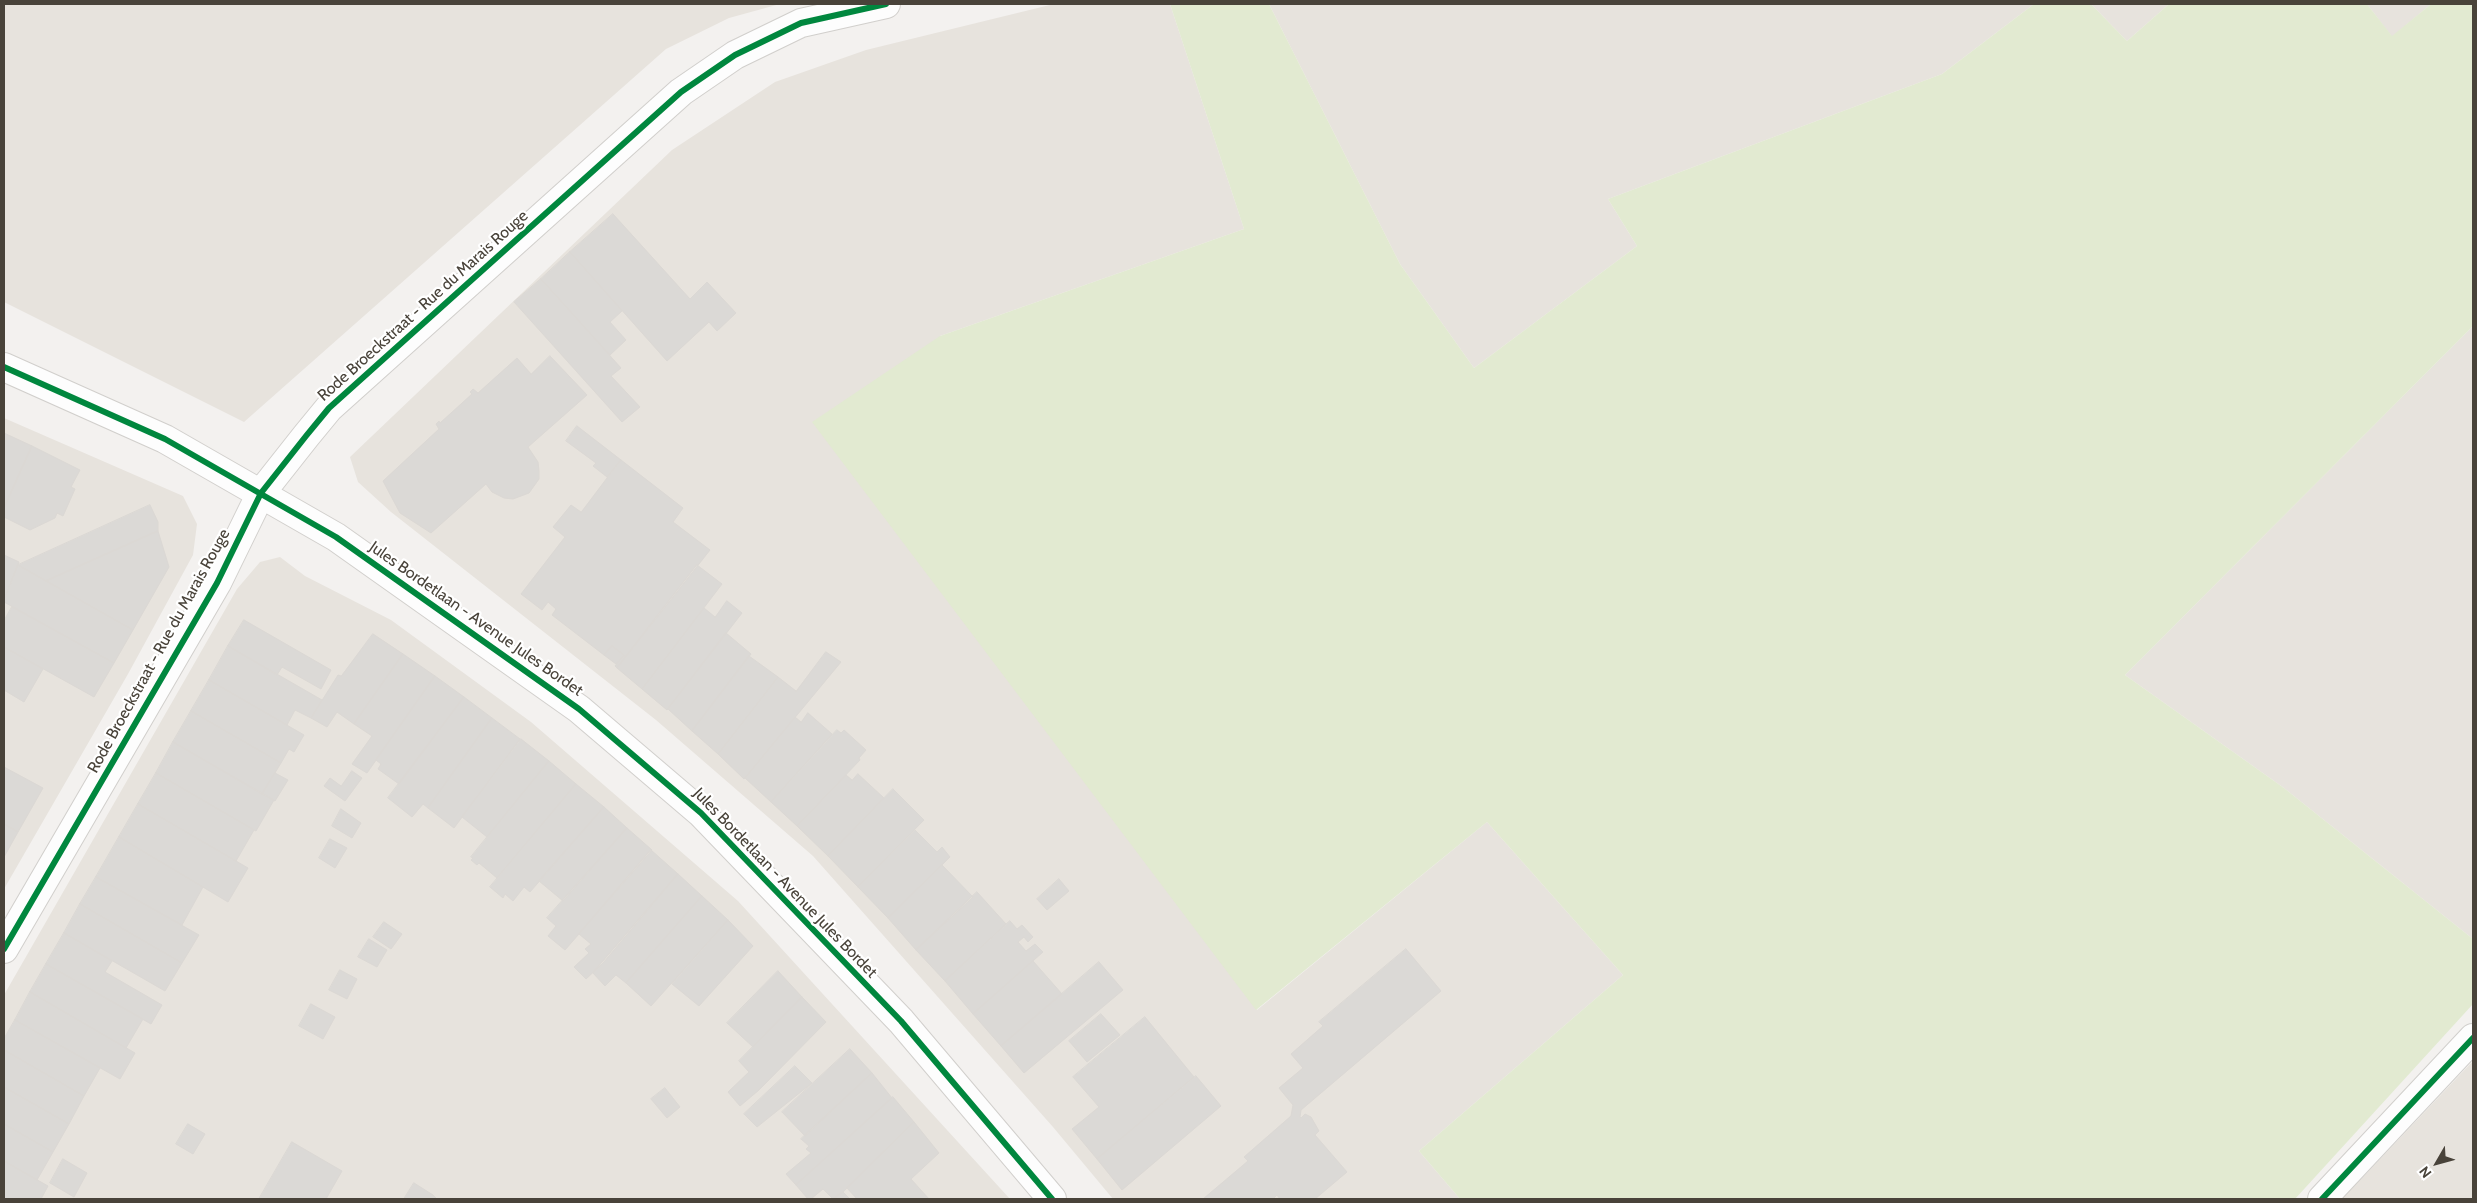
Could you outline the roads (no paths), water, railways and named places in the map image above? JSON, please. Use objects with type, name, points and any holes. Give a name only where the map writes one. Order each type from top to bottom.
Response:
[{"type":"street","name":"Rode Broeckstraat - Rue du Marais Rouge","points":[[4,949],[217,583],[261,493],[329,408],[681,92],[735,55],[801,23],[886,4]]},
{"type":"street","name":"Jules Bordetlaan - Avenue Jules Bordet","points":[[4,367],[165,439],[336,537],[579,709],[701,813],[901,1021],[1052,1199]]},
{"type":"street","points":[[2322,1199],[2473,1038]]}]
